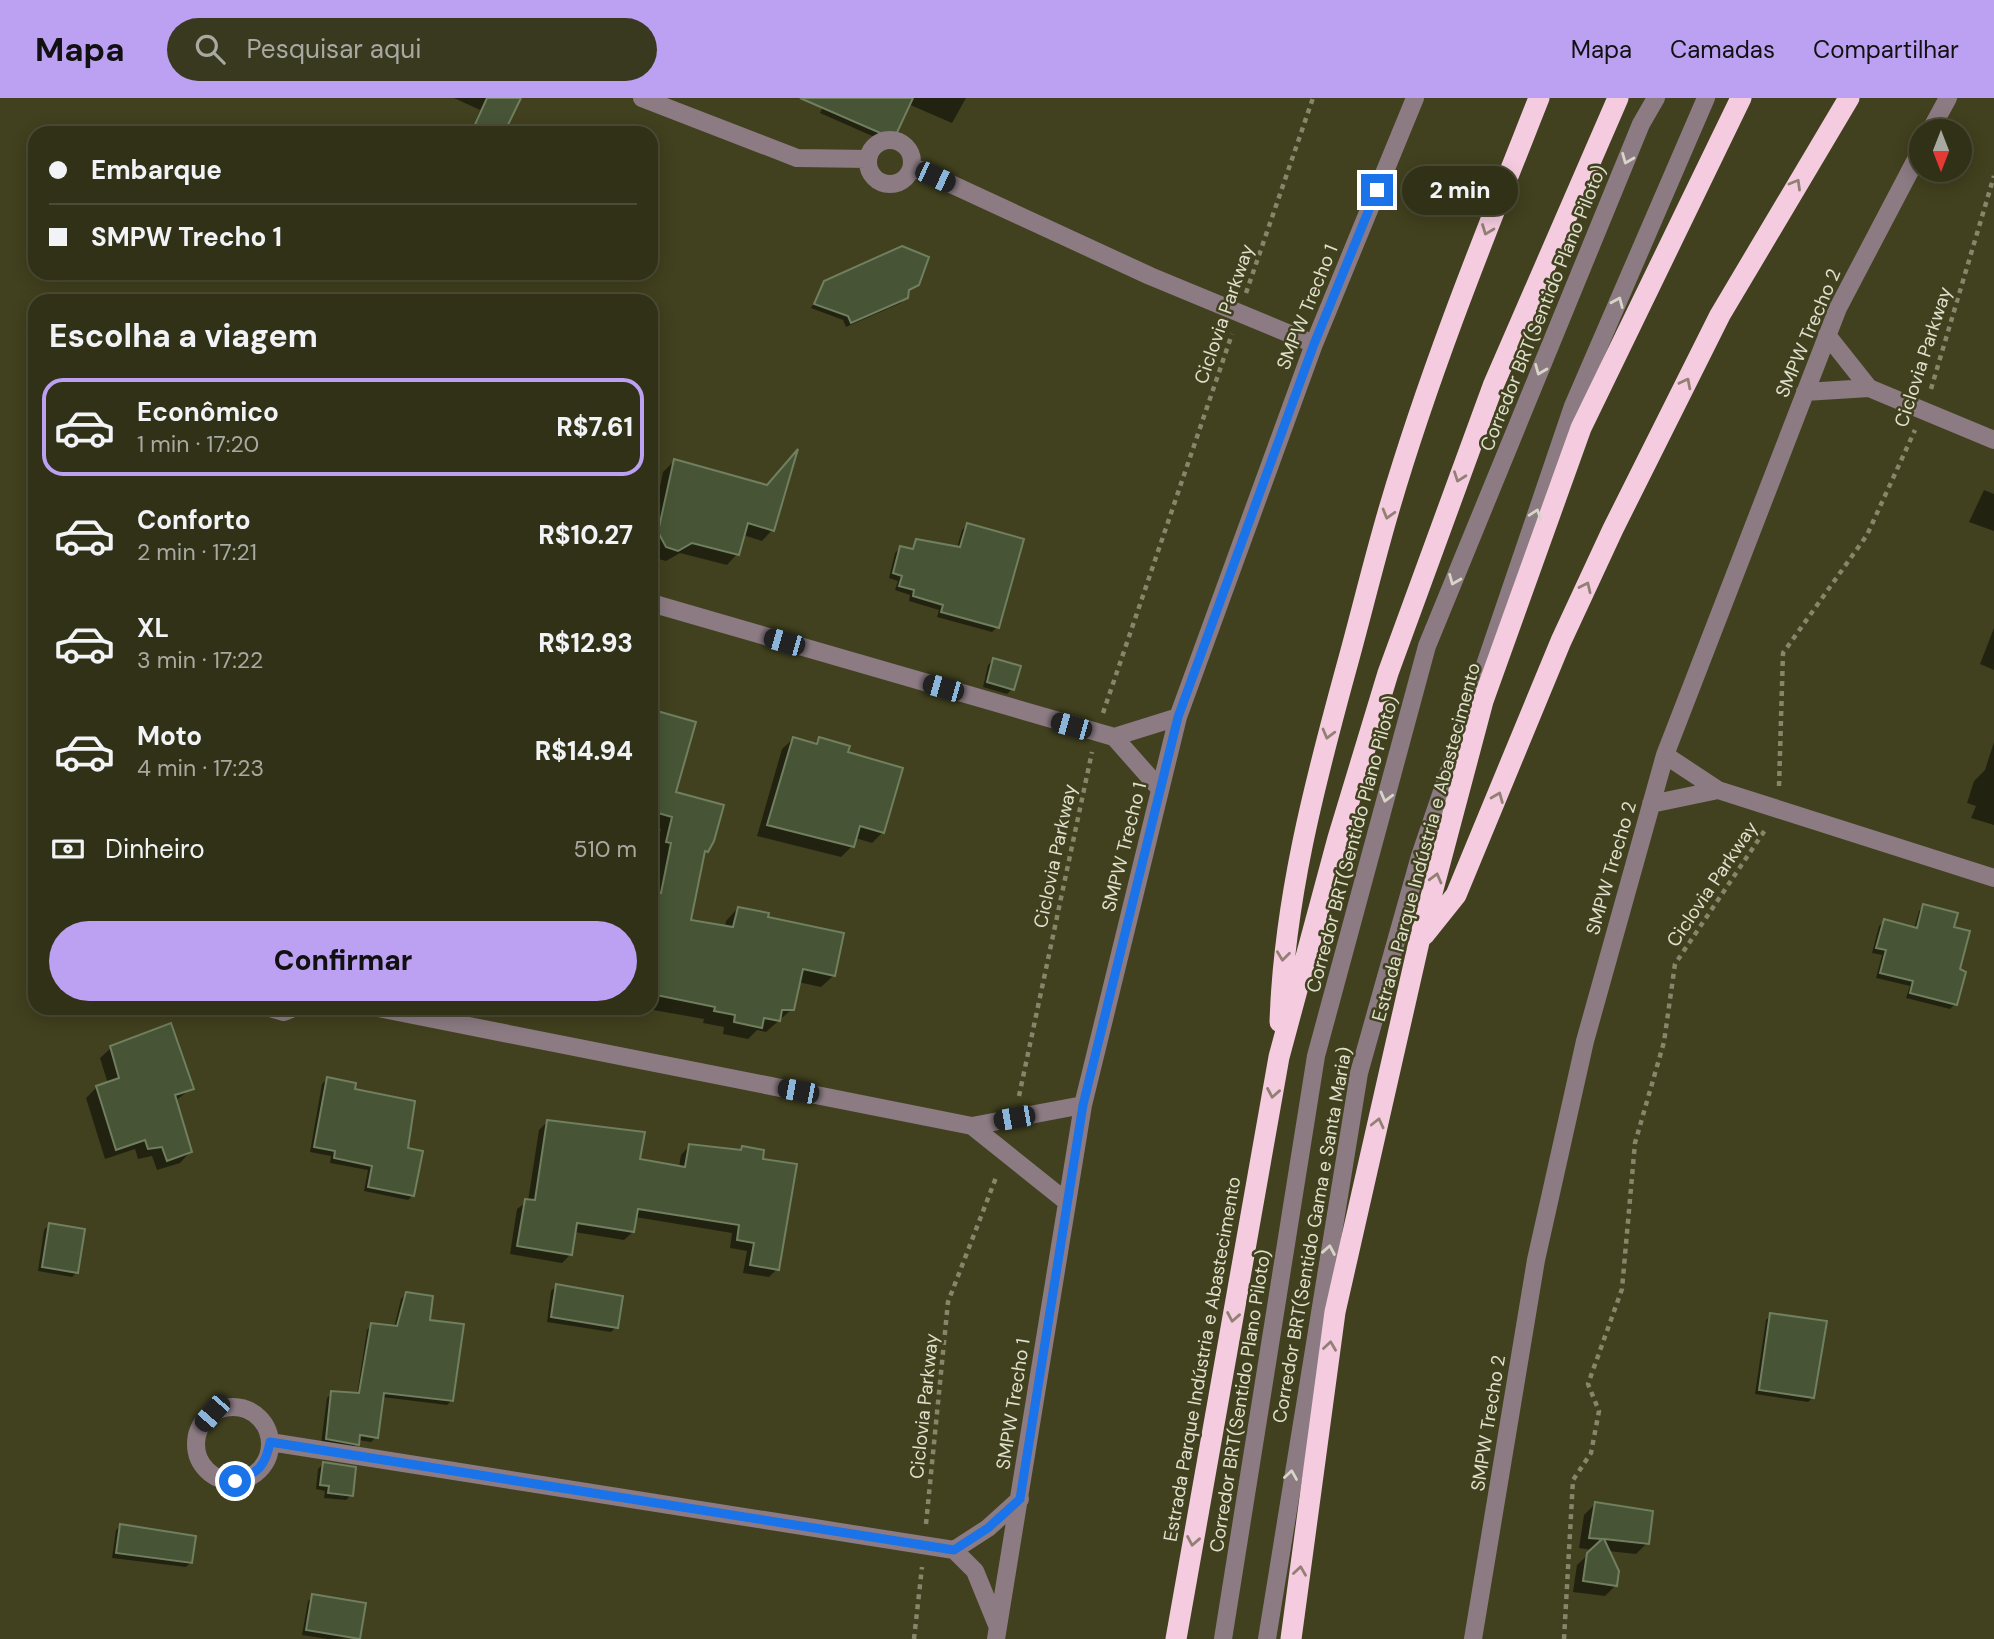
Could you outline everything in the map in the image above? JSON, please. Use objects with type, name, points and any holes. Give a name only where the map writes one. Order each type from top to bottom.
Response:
[{"type":"highway","points":[[1279,1057],[1282,963],[1298,859],[1347,664],[1391,504],[1461,296],[1539,98]]},
{"type":"highway","name":"Estrada Parque Indústria e Abastecimento","points":[[1175,1639],[1279,1057],[1339,838],[1388,673],[1493,386],[1618,98]]},
{"type":"highway","name":"Estrada Parque Indústria e Abastecimento","points":[[1291,1639],[1335,1312],[1419,942],[1483,701],[1581,428],[1741,98]]},
{"type":"highway","points":[[1419,942],[1456,895],[1562,641],[1613,529],[1720,315],[1849,98]]},
{"type":"street","points":[[642,98],[797,158],[868,159]]},
{"type":"street","name":"SMPW Trecho 1","points":[[997,1634],[1083,1105],[1178,717],[1314,344],[1415,98]]},
{"type":"street","name":"Corredor BRT(Sentido Plano Piloto)","points":[[1223,1639],[1316,1056],[1427,646],[1641,124],[1656,98]]},
{"type":"street","name":"Corredor BRT(Sentido Gama e Santa Maria)","points":[[1266,1639],[1359,1073],[1413,882],[1573,406],[1706,98]]},
{"type":"street","points":[[1937,119],[1948,98]]},
{"type":"street","points":[[893,141],[908,150],[912,166],[903,180],[887,184],[872,175],[868,159],[877,144],[893,141]]},
{"type":"street","points":[[912,166],[1150,276],[1314,344]]},
{"type":"street","name":"SMPW Trecho 2","points":[[1473,1639],[1536,1260],[1585,1041],[1665,755],[1827,335],[1909,174]]},
{"type":"street","points":[[1827,335],[1869,387]]},
{"type":"street","points":[[1805,392],[1869,387],[1994,440]]},
{"type":"street","points":[[658,605],[1105,735],[1160,789]]},
{"type":"street","points":[[1105,735],[1178,717]]},
{"type":"street","points":[[1665,755],[1718,790],[1994,878]]},
{"type":"street","points":[[1651,804],[1718,790]]},
{"type":"street","points":[[413,1015],[972,1126],[1083,1105]]},
{"type":"street","points":[[972,1126],[1067,1202]]},
{"type":"street","points":[[231,1407],[250,1410],[264,1424],[270,1442],[267,1461],[254,1475],[235,1481],[216,1478],[202,1465],[195,1447],[200,1427],[212,1413],[231,1407]]},
{"type":"street","points":[[270,1442],[954,1550],[975,1571],[997,1634]]},
{"type":"street","points":[[954,1550],[988,1528],[1020,1499]]},
{"type":"path","name":"Ciclovia Parkway","points":[[1014,1118],[1105,735],[1239,313],[1312,98]]},
{"type":"path","name":"Ciclovia Parkway","points":[[1564,1639],[1573,1480],[1591,1453],[1599,1411],[1588,1384],[1622,1289],[1636,1143],[1664,1042],[1675,964],[1778,810],[1783,653],[1867,535],[1925,409],[1994,176]]},
{"type":"path","name":"Ciclovia Parkway","points":[[914,1639],[948,1302],[1006,1153]]},
{"type":"building","points":[[487,98],[521,98],[507,126],[474,126]]},
{"type":"building","points":[[800,98],[913,98],[894,139]]},
{"type":"building","points":[[902,246],[929,257],[919,285],[909,290],[908,298],[851,323],[848,316],[814,304],[824,281]]},
{"type":"building","points":[[798,449],[774,531],[748,523],[739,555],[692,543],[678,551],[666,547],[658,532],[674,459],[767,485]]},
{"type":"building","points":[[967,523],[1024,539],[999,628],[941,612],[943,605],[913,596],[914,590],[899,586],[902,576],[893,573],[900,546],[913,549],[916,539],[960,547]]},
{"type":"building","points":[[993,658],[1021,666],[1014,690],[987,682]]},
{"type":"building","points":[[658,711],[696,722],[676,792],[724,805],[714,841],[708,852],[705,851],[691,920],[733,927],[738,907],[769,913],[768,917],[844,933],[835,976],[803,969],[794,1010],[782,1010],[780,1021],[764,1018],[762,1028],[734,1022],[735,1015],[714,1011],[715,1007],[658,995],[658,892],[661,893],[671,843],[666,842],[672,817],[658,813]]},
{"type":"building","points":[[793,737],[817,744],[819,737],[850,746],[848,752],[903,768],[884,833],[860,826],[854,847],[767,825]]},
{"type":"building","points":[[1923,904],[1958,913],[1954,927],[1970,931],[1960,969],[1966,972],[1957,1005],[1910,993],[1913,981],[1880,973],[1886,950],[1876,948],[1884,919],[1917,928]]},
{"type":"building","points":[[171,1023],[194,1089],[175,1095],[192,1152],[167,1161],[162,1147],[148,1149],[145,1140],[116,1150],[96,1086],[119,1078],[110,1046]]},
{"type":"building","points":[[327,1077],[356,1083],[355,1089],[415,1101],[408,1148],[423,1151],[414,1196],[368,1187],[372,1166],[334,1158],[335,1151],[314,1147]]},
{"type":"building","points":[[547,1120],[645,1132],[640,1159],[685,1167],[689,1144],[741,1150],[742,1146],[764,1150],[763,1159],[797,1164],[779,1270],[750,1265],[754,1243],[737,1240],[739,1225],[638,1209],[634,1232],[577,1223],[572,1255],[517,1246],[525,1199],[535,1200]]},
{"type":"building","points":[[49,1223],[85,1229],[78,1273],[42,1267]]},
{"type":"building","points":[[556,1284],[623,1296],[618,1328],[551,1317]]},
{"type":"building","points":[[406,1292],[433,1296],[430,1320],[464,1324],[453,1401],[384,1393],[378,1438],[360,1435],[359,1445],[326,1439],[331,1391],[359,1393],[371,1323],[397,1326]]},
{"type":"building","points":[[1770,1313],[1827,1321],[1814,1398],[1759,1390]]},
{"type":"building","points":[[323,1462],[356,1467],[353,1496],[328,1493],[329,1486],[320,1485]]},
{"type":"building","points":[[1595,1502],[1653,1511],[1649,1544],[1604,1539],[1619,1571],[1617,1586],[1583,1581],[1587,1553],[1602,1539],[1589,1538]]},
{"type":"building","points":[[120,1524],[196,1536],[192,1563],[116,1553]]},
{"type":"building","points":[[312,1594],[366,1603],[360,1639],[306,1630]]},
{"type":"route","points":[[235,1481],[254,1475],[267,1461],[270,1442],[954,1550],[988,1528],[1020,1499],[1083,1105],[1178,717],[1314,344],[1377,190]]}]
